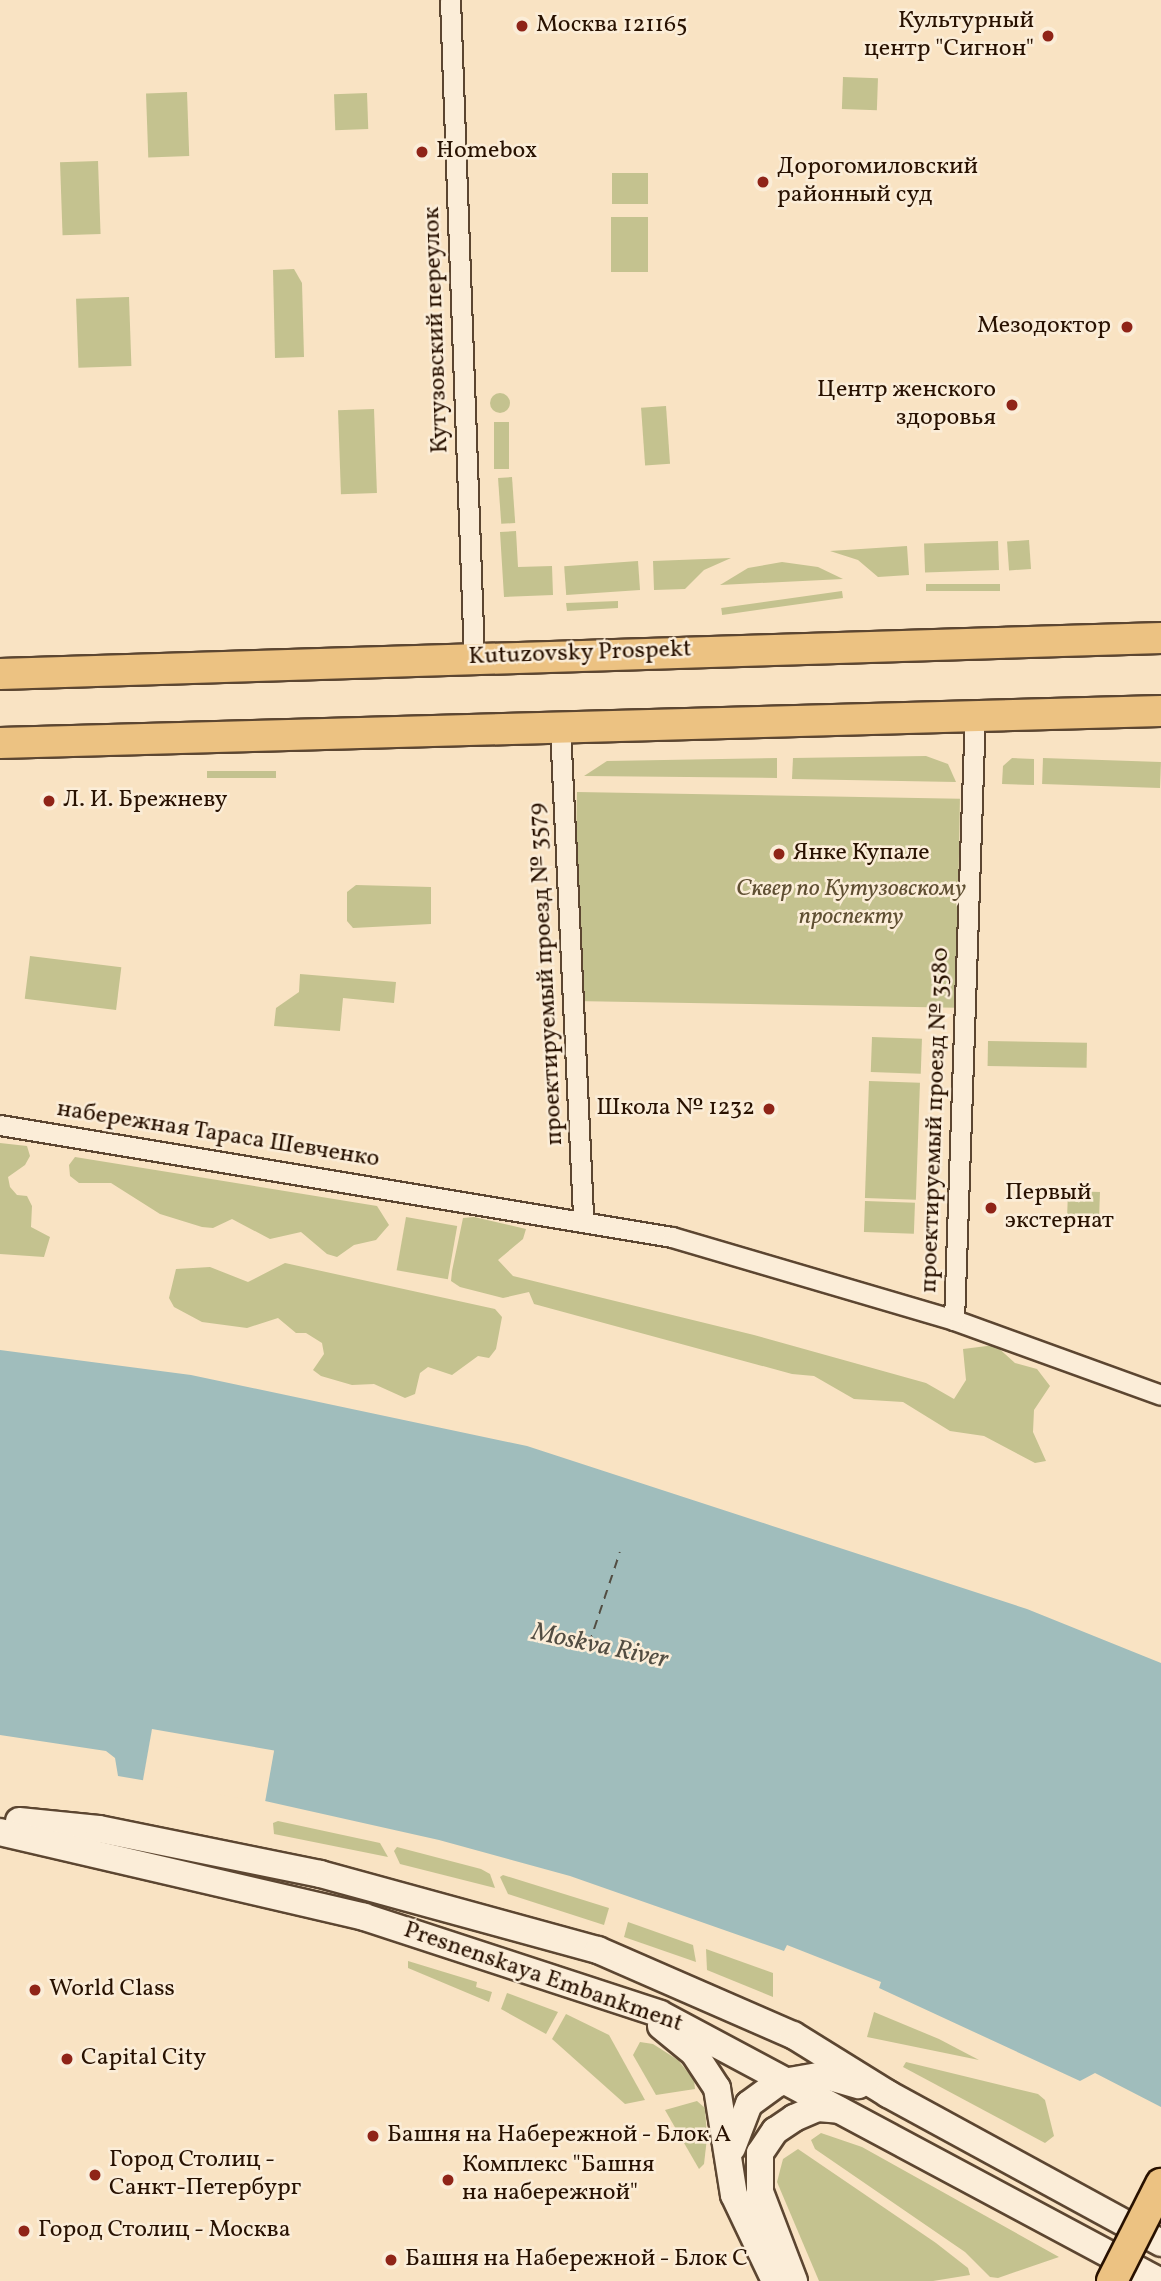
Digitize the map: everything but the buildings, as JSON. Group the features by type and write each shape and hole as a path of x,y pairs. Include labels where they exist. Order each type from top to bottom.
{"main road":[{"name":"Kutuzovsky Prospekt","path":"0,674 1161,638"},
{"path":"0,743 975,713 1161,711"},
{"name":"Presnenskaya Embankment","path":"0,1819 99,1829 320,1874 541,1932 598,1950 748,2012 888,2094 1161,2243"},
{"name":"Presnenskaya Embankment","path":"0,1832 364,1917 660,2014 1159,2281"},
{"path":"610,1997 677,2037 708,2071 723,2108 730,2178 742,2216 775,2281"},
{"path":"730,2178 733,2140 749,2104 786,2080 823,2075 888,2094"},
{"path":"794,2281 761,2192 760,2153 775,2131 805,2112 829,2106 846,2112"},
{"path":"1112,2281 1161,2184"}],"street":[{"name":"Кутузовский переулок","path":"450,0 474,658"},
{"name":"проектируемый проезд № 3580","path":"954,1320 975,713"},
{"name":"проектируемый проезд № 3579","path":"560,727 583,1220"},
{"path":"0,1125 583,1220 672,1237 954,1320 1161,1395"}],"green space":[{"path":"843,77 878,78 877,110 842,109"},
{"path":"187,92 189,156 148,157 146,93"},
{"path":"367,93 368,129 335,130 334,94"},
{"path":"98,161 101,234 63,235 60,162"},
{"path":"612,173 648,173 648,204 612,204"},
{"path":"611,217 648,217 648,272 611,272"},
{"path":"294,269 302,283 304,357 275,358 273,270"},
{"path":"129,297 131,366 78,368 76,299"},
{"path":"496,393 504,393 510,403 504,413 496,413 490,407 490,399"},
{"path":"666,406 670,464 645,466 641,408"},
{"path":"374,409 377,493 341,494 338,410"},
{"path":"494,422 509,422 509,469 494,469"},
{"path":"512,477 515,523 501,524 498,478"},
{"path":"516,531 518,567 552,566 553,595 504,597 500,532"},
{"path":"1029,540 1031,569 1009,570 1007,542"},
{"path":"998,541 999,570 925,573 924,544"},
{"path":"907,546 909,575 878,577 858,560 830,551"},
{"path":"731,558 704,570 685,589 654,590 653,561"},
{"path":"638,561 640,590 566,595 564,566"},
{"path":"782,562 818,567 843,579 720,585 748,568"},
{"path":"926,584 1000,584 1000,591 926,591"},
{"path":"842,591 843,598 722,615 721,608"},
{"path":"618,601 618,608 567,611 566,603"},
{"path":"926,756 948,764 956,782 792,779 793,758"},
{"path":"777,758 777,778 584,776 607,761"},
{"path":"1012,758 1034,759 1034,785 1002,784 1003,766"},
{"path":"1043,758 1161,762 1160,788 1042,784"},
{"path":"207,771 276,771 276,778 207,778"},
{"name":"Сквер по Кутузовскому проспекту","path":"577,792 960,799 956,1008 573,1001"},
{"path":"356,885 431,887 431,924 353,928 347,921 347,892"},
{"path":"30,956 121,967 116,1010 25,999"},
{"path":"300,974 396,982 394,1003 343,998 340,1031 274,1026 276,1008 299,992"},
{"path":"872,1037 922,1039 921,1074 871,1072"},
{"path":"988,1041 1087,1043 1087,1068 988,1066"},
{"path":"869,1081 920,1083 916,1200 865,1198"},
{"path":"0,1143 27,1146 30,1156 25,1165 8,1177 10,1187 17,1195 27,1196 32,1206 31,1227 50,1237 44,1257 0,1254"},
{"path":"75,1157 377,1206 389,1225 376,1240 354,1245 337,1257 327,1254 301,1232 270,1239 232,1219 213,1228 160,1214 111,1183 79,1183 70,1176 69,1165"},
{"path":"1068,1191 1100,1192 1099,1219 1067,1218"},
{"path":"865,1201 915,1203 914,1234 864,1232"},
{"path":"406,1217 457,1226 448,1279 397,1270"},
{"path":"474,1217 526,1229 523,1239 498,1260 513,1276 754,1335 926,1383 954,1399 966,1380 963,1349 995,1345 1015,1363 1037,1369 1050,1386 1034,1410 1033,1432 1046,1461 1035,1463 984,1436 950,1431 903,1402 854,1399 814,1376 792,1374 534,1304 529,1292 503,1298 460,1287 451,1281 452,1271 463,1218"},
{"path":"285,1263 495,1309 502,1317 496,1349 489,1358 478,1356 452,1375 428,1367 420,1373 415,1394 405,1398 374,1384 352,1385 321,1376 313,1370 324,1354 322,1343 306,1333 296,1333 278,1318 247,1328 202,1322 174,1307 169,1298 176,1269 210,1267 248,1282"},
{"path":"278,1821 380,1843 388,1857 274,1834 273,1823"},
{"path":"397,1847 481,1869 490,1874 495,1888 400,1864 394,1851"},
{"path":"503,1875 609,1908 604,1925 508,1894 500,1877"},
{"path":"628,1922 693,1945 696,1962 624,1937"},
{"path":"706,1949 773,1973 773,1997 707,1970"},
{"path":"408,1961 477,1982 476,1987 492,1992 489,2002 408,1968"},
{"path":"507,1993 558,2012 546,2034 501,2009"},
{"path":"874,2012 939,2039 979,2060 867,2037"},
{"path":"566,2014 609,2035 645,2100 625,2104 552,2039"},
{"path":"640,2042 653,2044 678,2060 694,2080 695,2089 656,2095 633,2055"},
{"path":"906,2062 1038,2094 1045,2100 1054,2136 1045,2143 903,2067"},
{"path":"697,2101 705,2108 707,2138 704,2164 699,2169 665,2110"},
{"path":"821,2133 862,2147 1059,2257 998,2278 990,2277 965,2252 815,2149 811,2140"},
{"path":"798,2149 936,2243 968,2268 970,2275 933,2281 819,2281 777,2182 783,2159"}],"water":[{"name":"Moskva River","path":"0,1350 191,1375 527,1446 1027,1609 1161,1663 1161,2107 1095,2073 1080,2081 879,1988 881,1982 787,1945 784,1951 570,1876 439,1840 265,1801 118,1776 115,1758 106,1751 0,1735"}],"pier":[{"path":"152,1729 274,1751 265,1803 143,1781"}],"ferry route":[{"path":"589,1644 620,1552"}],"place":[{"name":"Москва 121165","path":"522,26"},
{"name":"Культурный центр \"Сигнон\"","path":"1048,36"},
{"name":"Homebox","path":"422,152"},
{"name":"Дорогомиловский районный суд","path":"763,182"},
{"name":"Мезодоктор","path":"1127,327"},
{"name":"Центр женского здоровья","path":"1012,405"},
{"name":"Л. И. Брежневу","path":"49,801"},
{"name":"Янке Купале","path":"779,854"},
{"name":"Школа № 1232","path":"769,1109"},
{"name":"Первый экстернат","path":"991,1208"},
{"name":"World Class","path":"35,1990"},
{"name":"Capital City","path":"67,2059"},
{"name":"Башня на Набережной - Блок А","path":"373,2136"},
{"name":"Город Столиц - Санкт-Петербург","path":"95,2175"},
{"name":"Комплекс \"Башня на набережной\"","path":"448,2180"},
{"name":"Город Столиц - Москва","path":"24,2231"},
{"name":"Башня на Набережной - Блок С","path":"391,2260"}]}
